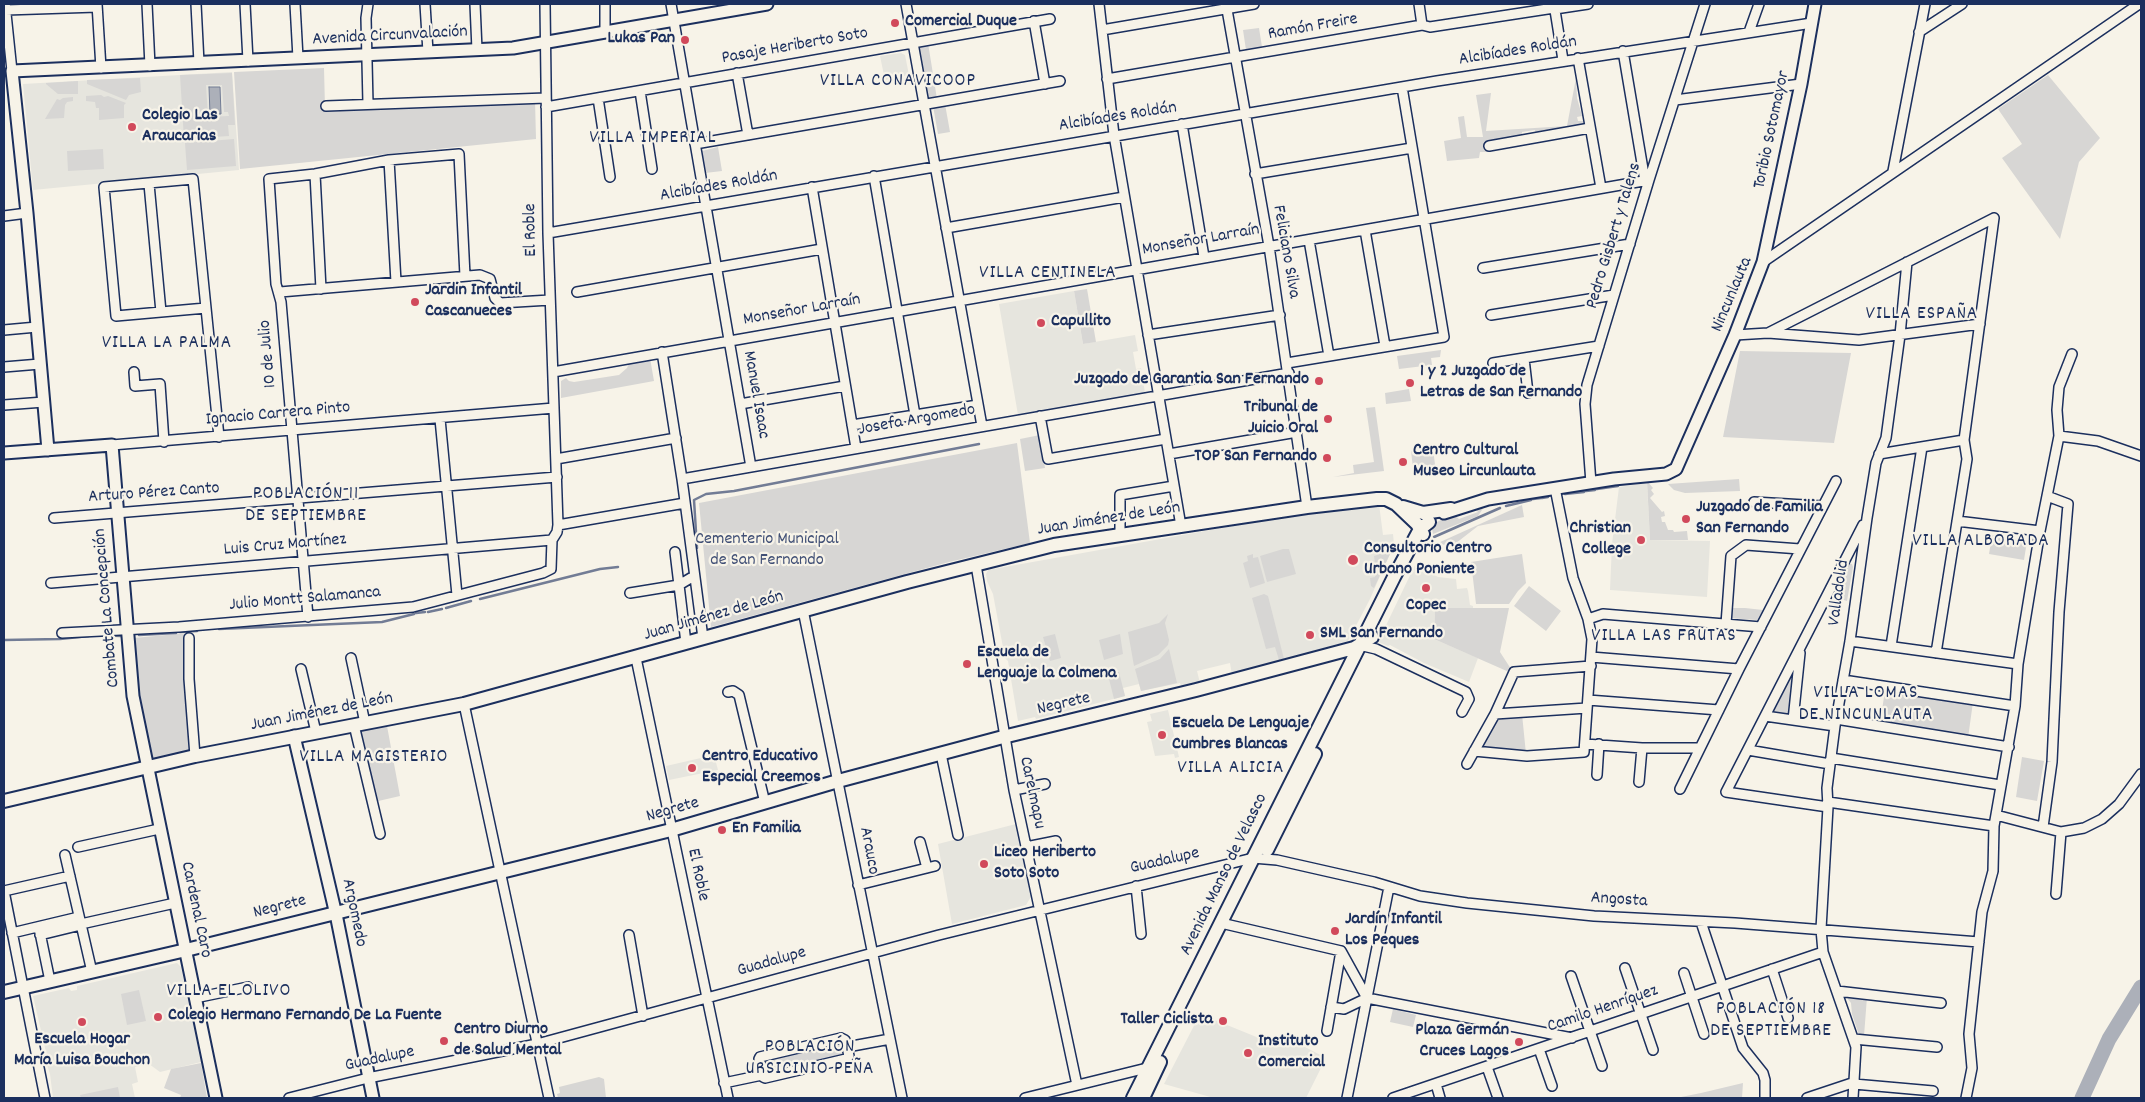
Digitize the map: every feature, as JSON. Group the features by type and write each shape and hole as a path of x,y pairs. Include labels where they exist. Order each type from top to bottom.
{"main road":[{"name":"Juan Jiménez de León","path":"4,801 146,766 464,704 804,610 1047,547 1120,534 1376,499 1386,499 1410,511 1423,513 1452,509"},
{"path":"1396,504 1424,528"},
{"name":"Avenida Manso de Velasco","path":"1133,1098 1154,1066 1258,858 1360,647 1424,528"},
{"name":"Negrete","path":"4,992 186,950 671,830 838,781 1003,737 1154,701 1360,647"},
{"name":"Avenida Manso de Velasco","path":"1143,1098 1154,1066"}],"street":[{"path":"147,4 150,66"},
{"path":"196,4 199,63"},
{"path":"245,4 248,61"},
{"path":"295,4 298,58"},
{"path":"368,4 366,18 368,104"},
{"path":"425,4 428,52"},
{"path":"475,4 477,50"},
{"name":"El Roble","path":"544,4 548,233 558,525 558,532 552,540 552,567 547,572"},
{"path":"604,4 605,31"},
{"name":"Manuel Isaac","path":"671,4 751,466"},
{"name":"Avenida Circunvalación","path":"12,71 513,48 761,4"},
{"path":"906,4 982,426"},
{"path":"1099,4 1114,135 1181,526"},
{"path":"1102,30 1226,6 1254,4"},
{"path":"1419,4 1422,25"},
{"name":"Ramón Freire","path":"1107,79 1422,25 1430,27 1584,4"},
{"name":"Pedro Gisbert y Talens","path":"1591,483 1585,395 1647,180 1706,4"},
{"path":"1749,32 1759,4"},
{"name":"Toribio Sotomayor","path":"1763,262 1801,84 1815,4"},
{"path":"1893,171 1925,4"},
{"path":"1919,32 1962,4"},
{"name":"Nincunlauta","path":"1424,528 1438,516 1452,509 1488,498 1666,474 1676,468 1735,335 1763,262 2139,4"},
{"path":"48,450 27,213 5,7 97,5 101,68"},
{"name":"Feliciano Silva","path":"1226,6 1269,246 1307,507"},
{"path":"1554,7 1563,60"},
{"name":"Pasaje Heriberto Soto","path":"326,106 546,102 598,98 1050,19"},
{"path":"1034,22 1045,84"},
{"name":"Alcibíades Roldán","path":"548,233 1114,135 1563,60 1812,22"},
{"path":"1623,51 1647,180"},
{"path":"1578,58 1601,188"},
{"path":"737,74 748,135"},
{"path":"695,144 1060,81"},
{"path":"1675,100 1801,84"},
{"path":"1402,87 1424,220"},
{"path":"640,91 652,169"},
{"path":"598,98 610,177"},
{"path":"1182,124 1204,257"},
{"path":"1488,146 1590,128"},
{"path":"1255,174 1412,148"},
{"path":"322,289 314,174 389,160 459,154 465,276"},
{"path":"389,160 396,282"},
{"name":"10 de Julio","path":"308,617 280,292 276,284 268,179 314,174"},
{"path":"874,176 915,415"},
{"path":"206,308 116,316 104,188 193,180 206,308 219,437"},
{"name":"Monseñor Larraín","path":"553,372 1647,180"},
{"path":"149,184 162,312"},
{"path":"812,187 856,448"},
{"path":"946,228 1124,197"},
{"path":"4,216 27,213"},
{"path":"1768,333 1994,218 1964,440 1967,459 1936,653"},
{"name":"Josefa Argomedo","path":"682,479 1159,395 1288,368 1329,356 1444,336 1424,220"},
{"path":"1365,230 1385,346"},
{"path":"1309,240 1329,356"},
{"path":"1483,268 1630,244"},
{"path":"577,292 822,249"},
{"name":"Valladolid","path":"1853,1098 1857,1052 1823,952 1821,929 1828,804 1827,788 1850,641 1866,518 1879,454 1886,438 1900,335 1907,262"},
{"path":"280,292 484,276 490,279 495,298 500,303 550,300"},
{"path":"1491,315 1614,295"},
{"path":"1148,335 1280,315"},
{"path":"1735,335 1768,333 1859,340 1980,324"},
{"path":"4,330 37,328"},
{"path":"1493,364 1599,346"},
{"path":"662,352 682,479 702,638"},
{"path":"1966,1098 1972,1068 1968,1034 1982,912 1993,871 1994,826 2015,706 2018,664 2040,532 2059,436 2057,410 2059,387 2072,354"},
{"path":"1524,358 1528,393"},
{"path":"4,367 40,364"},
{"path":"134,372 135,386 160,384 164,442"},
{"path":"740,404 845,386"},
{"path":"4,405 44,402"},
{"path":"852,425 978,405"},
{"name":"Ignacio Carrera Pinto","path":"4,453 164,442 554,408"},
{"path":"1040,416 1048,459 1166,440"},
{"path":"440,418 457,595"},
{"path":"1169,454 1297,432"},
{"path":"2059,436 2098,441 2141,456"},
{"path":"556,459 676,438"},
{"path":"1879,454 1964,440"},
{"name":"Combate La Concepción","path":"112,445 133,696 146,766"},
{"path":"1891,646 1922,448"},
{"name":"Arturo Pérez Canto","path":"54,518 557,477"},
{"path":"1680,790 1738,669 1836,481"},
{"path":"1120,534 1120,495 1174,486"},
{"path":"1555,488 1573,578 1588,619 1592,639 1585,748"},
{"path":"2043,827 2052,762 2059,612 2068,504 2047,496"},
{"path":"1754,502 1822,506"},
{"path":"558,525 685,503"},
{"path":"1866,518 1726,792 1994,826"},
{"path":"1957,520 2040,532"},
{"name":"Luis Cruz Martínez","path":"51,583 552,540"},
{"path":"1726,624 1731,556 1746,545 1800,549"},
{"path":"675,552 686,643"},
{"name":"Carelmapu","path":"976,565 1003,737 1077,1085"},
{"name":"Julio Montt Salamanca","path":"62,633 308,617 413,607 547,572"},
{"path":"630,593 679,585 694,576"},
{"name":"Arauco","path":"804,610 902,1098"},
{"path":"1588,619 1603,614 1761,627"},
{"path":"189,638 195,756"},
{"path":"1850,641 2018,664"},
{"path":"1360,647 1388,654 1466,692 1469,699 1462,712"},
{"path":"1793,720 1800,649"},
{"path":"351,658 360,724 380,834"},
{"name":"El Roble","path":"636,658 728,1098"},
{"path":"1468,764 1495,714 1514,672 1591,661 1738,669"},
{"path":"301,669 316,732"},
{"path":"1843,680 2015,706"},
{"path":"728,692 733,691 739,695 765,803"},
{"path":"464,704 549,1098"},
{"path":"1495,714 1588,704 1718,710"},
{"path":"1765,716 1793,720 1836,722 2008,747"},
{"name":"Argomedo","path":"294,736 336,912 373,1098"},
{"path":"1474,751 1526,756 1585,748 1599,744 1642,748 1700,748"},
{"path":"1597,775 1599,744"},
{"path":"1639,782 1642,748"},
{"path":"1748,750 2000,785"},
{"path":"941,754 958,835"},
{"name":"Cardenal Caro","path":"146,766 216,1098"},
{"path":"1996,814 2061,832 2084,828 2102,819 2119,804 2141,774"},
{"path":"1014,790 1045,784"},
{"path":"78,847 159,829"},
{"path":"2056,894 2061,832"},
{"path":"1026,847 1056,841"},
{"path":"858,885 931,867 920,842"},
{"path":"65,855 92,972"},
{"name":"Guadalupe","path":"289,1098 368,1078 537,1044 873,952 1039,909 1258,858"},
{"name":"Angosta","path":"1258,858 1339,874 1420,896 1502,907 1594,916 1821,929 1979,942"},
{"path":"45,1098 4,891 70,876"},
{"path":"1136,886 1141,934"},
{"path":"1347,1098 1389,887"},
{"path":"12,933 39,932 175,903"},
{"path":"1701,922 1744,1052 1755,1061 1763,1073 1765,1098"},
{"path":"1225,924 1342,951 1367,998"},
{"path":"39,932 50,981"},
{"path":"629,935 644,1016"},
{"path":"1327,1031 1342,951"},
{"name":"Camilo Henríquez","path":"1393,1098 1823,952"},
{"path":"1625,968 1653,1050"},
{"path":"1772,970 1788,1018"},
{"path":"1684,973 1704,1034"},
{"path":"1571,976 1602,1066"},
{"path":"195,998 248,987"},
{"path":"1837,991 1941,1003"},
{"path":"1331,1007 1344,1009 1367,998 1572,1038"},
{"path":"724,1083 762,1075 765,1078 846,1059 849,1056 845,1040 841,1038 760,1057 762,1075"},
{"path":"847,1048 890,1039"},
{"path":"1854,1039 1937,1047"},
{"path":"1539,1049 1552,1086"},
{"path":"1025,1098 1154,1066"},
{"path":"1487,1067 1498,1098"},
{"path":"1807,1098 1854,1083 1933,1091"},
{"path":"1436,1084 1440,1098"}],"shaded area":[{"path":"901,53 905,55 909,75 885,80 880,56"},
{"name":"Colegio Las Araucarias","path":"232,72 239,170 33,190 23,84"},
{"path":"209,87 220,87 221,114 210,114"},
{"path":"1074,291 1083,344 1135,335 1138,351 1133,352 1136,369 1141,368 1145,393 1018,415 999,304"},
{"name":"Christian College","path":"1647,483 1650,540 1710,541 1707,597 1610,590 1612,544 1619,487"},
{"path":"1379,504 1383,535 1393,534 1394,544 1370,599 1348,641 1232,675 1230,663 1197,671 1200,683 1182,688 1180,683 1141,691 1139,684 1123,688 1125,696 1036,719 1035,717 1018,721 1008,661 1005,658 993,594 987,581 986,574 988,570 1294,515"},
{"path":"1415,565 1419,569 1422,568 1438,577 1456,579 1457,589 1467,588 1470,605 1473,608 1435,608 1434,639 1478,658 1469,682 1424,663 1390,645 1378,642"},
{"name":"Escuela De Lenguaje Cumbres Blancas","path":"1168,710 1179,757 1175,758 1174,754 1155,756 1147,722 1152,721 1150,714"},
{"name":"Centro Educativo Especial Creemos","path":"714,755 718,770 669,780 666,766"},
{"name":"Liceo Heriberto Soto Soto","path":"1016,824 1032,895 1026,905 952,924 938,844"},
{"path":"177,963 181,967 201,1062 160,1072 149,1064 135,1067 138,1082 132,1084 135,1098 53,1098 50,1074 46,1062 48,1061 33,996 69,988 71,991 77,990 77,986"},
{"name":"Instituto Comercial","path":"1200,1014 1281,1047 1286,1037 1326,1058 1306,1098 1214,1098 1164,1084"}],"green space":[{"path":"1259,28 1262,47 1246,50 1243,30"},
{"path":"928,43 937,99 931,100 926,98 917,49 921,45"},
{"path":"324,68 325,108 535,100 536,139 240,169 234,72"},
{"path":"232,73 235,125 228,125 229,136 184,139 180,75","holes":["206,85 222,85 224,112 228,112 229,116 208,117"]},
{"path":"2048,75 2100,138 2079,162 2060,239 2002,158 2022,144 1998,109"},
{"path":"140,78 141,92 129,95 126,100 87,84 87,80"},
{"path":"1576,78 1577,98 1582,116 1577,117 1578,121 1583,121 1584,126 1536,136 1535,130 1522,132 1522,138 1487,145 1488,152 1480,152 1479,158 1447,161 1444,141 1461,138 1458,117 1464,116 1467,137 1483,137 1476,95 1491,93 1486,131 1567,126"},
{"path":"78,81 78,94 58,94 46,84 46,83"},
{"path":"101,95 126,103 124,105 124,118 99,120 99,108 96,108 95,102 86,101 86,96"},
{"path":"73,97 73,101 67,102 65,105 64,118 45,119 57,99"},
{"path":"945,104 950,132 938,134 933,106"},
{"path":"234,139 236,166 187,170 185,143"},
{"path":"718,147 722,171 705,173 702,151"},
{"path":"103,149 104,169 68,171 67,151"},
{"path":"1087,289 1096,342 1083,344 1074,291"},
{"path":"1441,350 1440,357 1431,358 1432,365 1399,369 1397,356"},
{"path":"1740,351 1851,353 1834,443 1723,437"},
{"path":"650,358 654,381 561,398 561,381 566,378 574,382 619,375 627,368 630,361"},
{"path":"1409,389 1411,401 1386,404 1385,393"},
{"path":"1375,407 1384,471 1333,477 1354,473 1353,465 1374,462 1366,408"},
{"path":"1040,435 1045,468 1025,471 1020,439"},
{"name":"Cementerio Municipal de San Fernando","path":"1017,443 1030,543 949,562 711,627 699,503"},
{"path":"1433,448 1436,473 1414,476 1411,451"},
{"path":"1739,479 1740,491 1685,493 1674,490 1668,484"},
{"path":"1647,481 1653,488 1651,490 1654,494 1650,498 1662,512 1664,511 1665,516 1661,517 1662,522 1665,522 1668,530 1673,530 1674,532 1687,531 1688,540 1650,540"},
{"path":"1486,504 1478,516 1433,534 1432,529 1437,522 1453,514 1459,519 1478,512 1474,507"},
{"path":"1522,505 1524,517 1478,526 1451,547 1438,543"},
{"path":"1992,535 2027,541 2024,560 1989,554"},
{"path":"1289,549 1296,574 1267,582 1260,556"},
{"path":"1392,550 1374,588 1371,586 1370,578 1375,577 1374,556 1377,555 1376,552"},
{"path":"1253,554 1253,558 1258,557 1265,583 1250,588 1243,563 1248,561 1247,556"},
{"path":"1522,554 1526,583 1509,604 1476,604 1471,562"},
{"path":"1848,563 1852,564 1853,567 1847,601 1831,596"},
{"path":"1529,586 1561,611 1546,631 1514,606"},
{"path":"1264,594 1268,596 1284,659 1279,660 1275,647 1266,649 1252,598"},
{"path":"1435,608 1509,608 1500,652 1511,669 1509,672 1434,639"},
{"path":"1730,608 1763,610 1757,620 1729,618"},
{"path":"1168,614 1165,623 1169,640 1168,645 1158,655 1134,666 1128,632 1159,623"},
{"path":"188,633 186,642 191,751 153,760 149,757 138,687 134,638"},
{"path":"1055,634 1061,658 1050,661 1043,637"},
{"path":"1120,634 1123,654 1104,660 1099,640"},
{"path":"1169,649 1177,683 1141,691 1135,669 1160,659"},
{"path":"1119,672 1125,696 1114,699 1108,675"},
{"path":"1791,677 1794,678 1790,713 1787,715 1774,713 1772,711"},
{"path":"1885,690 1973,702 1968,738 1880,724"},
{"path":"1522,714 1526,754 1483,751 1479,744 1495,718"},
{"path":"387,726 400,796 374,802 358,732"},
{"path":"2022,757 2044,761 2037,801 2016,797"},
{"path":"139,990 146,1021 127,1025 121,994"},
{"path":"1867,997 1864,1036 1859,1035 1852,1014 1851,1003 1847,998"},
{"path":"1393,1009 1416,1015 1413,1027 1390,1022"},
{"path":"842,1041 846,1055 766,1074 764,1060"},
{"path":"201,1063 207,1098 180,1098 181,1095 164,1088 171,1069"},
{"path":"599,1077 604,1079 606,1098 558,1098 557,1094 560,1093 559,1087"},
{"path":"1743,1083 1742,1098 1676,1098 1701,1093"},
{"path":"118,1087 120,1098 81,1098 80,1095"}],"waterway":[{"path":"697,548 694,500 706,494 734,491 979,444"},
{"path":"1597,489 1618,486"},
{"path":"1586,491 1595,490"},
{"path":"1565,494 1584,492"},
{"path":"1542,498 1548,497"},
{"path":"1533,499 1541,498"},
{"path":"1506,506 1531,500"},
{"path":"1434,537 1500,508"},
{"path":"480,599 600,569 618,567"},
{"path":"446,608 471,601"},
{"path":"428,612 442,609"},
{"path":"416,613 425,612"},
{"path":"219,629 382,622 414,614"},
{"path":"180,632 197,631"},
{"path":"139,635 176,633"},
{"path":"95,635 121,636"},
{"path":"4,640 60,639 89,636"},
{"path":"2082,1098 2109,1039 2141,987"}],"place":[{"name":"Comercial Duque","path":"895,23"},
{"name":"Lukas Pan","path":"685,40"},
{"name":"Colegio Las Araucarias","path":"132,127"},
{"name":"Jardin Infantil Cascanueces","path":"415,302"},
{"name":"Capullito","path":"1041,323"},
{"name":"Juzgado de Garantia San Fernando","path":"1319,381"},
{"name":"1 y 2 Juzgado de Letras de San Fernando","path":"1410,383"},
{"name":"Tribunal de Juicio Oral","path":"1328,419"},
{"name":"TOP San Fernando","path":"1327,458"},
{"name":"Centro Cultural Museo Lircunlauta","path":"1403,462"},
{"name":"Juzgado de Familia San Fernando","path":"1686,519"},
{"name":"Christian College","path":"1641,540"},
{"name":"Consultorio Centro Urbano Poniente","path":"1353,560"},
{"name":"Copec","path":"1426,588"},
{"name":"SML San Fernando","path":"1310,635"},
{"name":"Escuela de Lenguaje la Colmena","path":"967,664"},
{"name":"Escuela De Lenguaje Cumbres Blancas","path":"1162,735"},
{"name":"Centro Educativo Especial Creemos","path":"692,768"},
{"name":"En Familia","path":"722,830"},
{"name":"Liceo Heriberto Soto Soto","path":"984,864"},
{"name":"Jardín Infantil Los Peques","path":"1335,931"},
{"name":"Colegio Hermano Fernando De La Fuente","path":"158,1017"},
{"name":"Taller Ciclista","path":"1223,1021"},
{"name":"Escuela Hogar María Luisa Bouchon","path":"82,1022"},
{"name":"Centro Diurno de Salud Mental","path":"444,1041"},
{"name":"Plaza Germán Cruces Lagos","path":"1519,1042"},
{"name":"Instituto Comercial","path":"1248,1053"}],"district":[{"name":"VILLA CONAVICOOP","path":"898,82"},
{"name":"VILLA IMPERIAL","path":"653,139"},
{"name":"VILLA CENTINELA","path":"1048,274"},
{"name":"VILLA ESPAÑA","path":"1922,315"},
{"name":"VILLA LA PALMA","path":"167,344"},
{"name":"POBLACIÓN 11 DE SEPTIEMBRE","path":"306,506"},
{"name":"VILLA ALBORADA","path":"1981,542"},
{"name":"VILLA LAS FRUTAS","path":"1664,637"},
{"name":"VILLA LOMAS DE NINCUNLAUTA","path":"1866,705"},
{"name":"VILLA MAGISTERIO","path":"374,758"},
{"name":"VILLA ALICIA","path":"1231,769"},
{"name":"VILLA EL OLIVO","path":"229,992"},
{"name":"POBLACIÓN 18 DE SEPTIEMBRE","path":"1771,1021"},
{"name":"POBLACIÓN URSICINIO PEÑA","path":"810,1059"}]}
